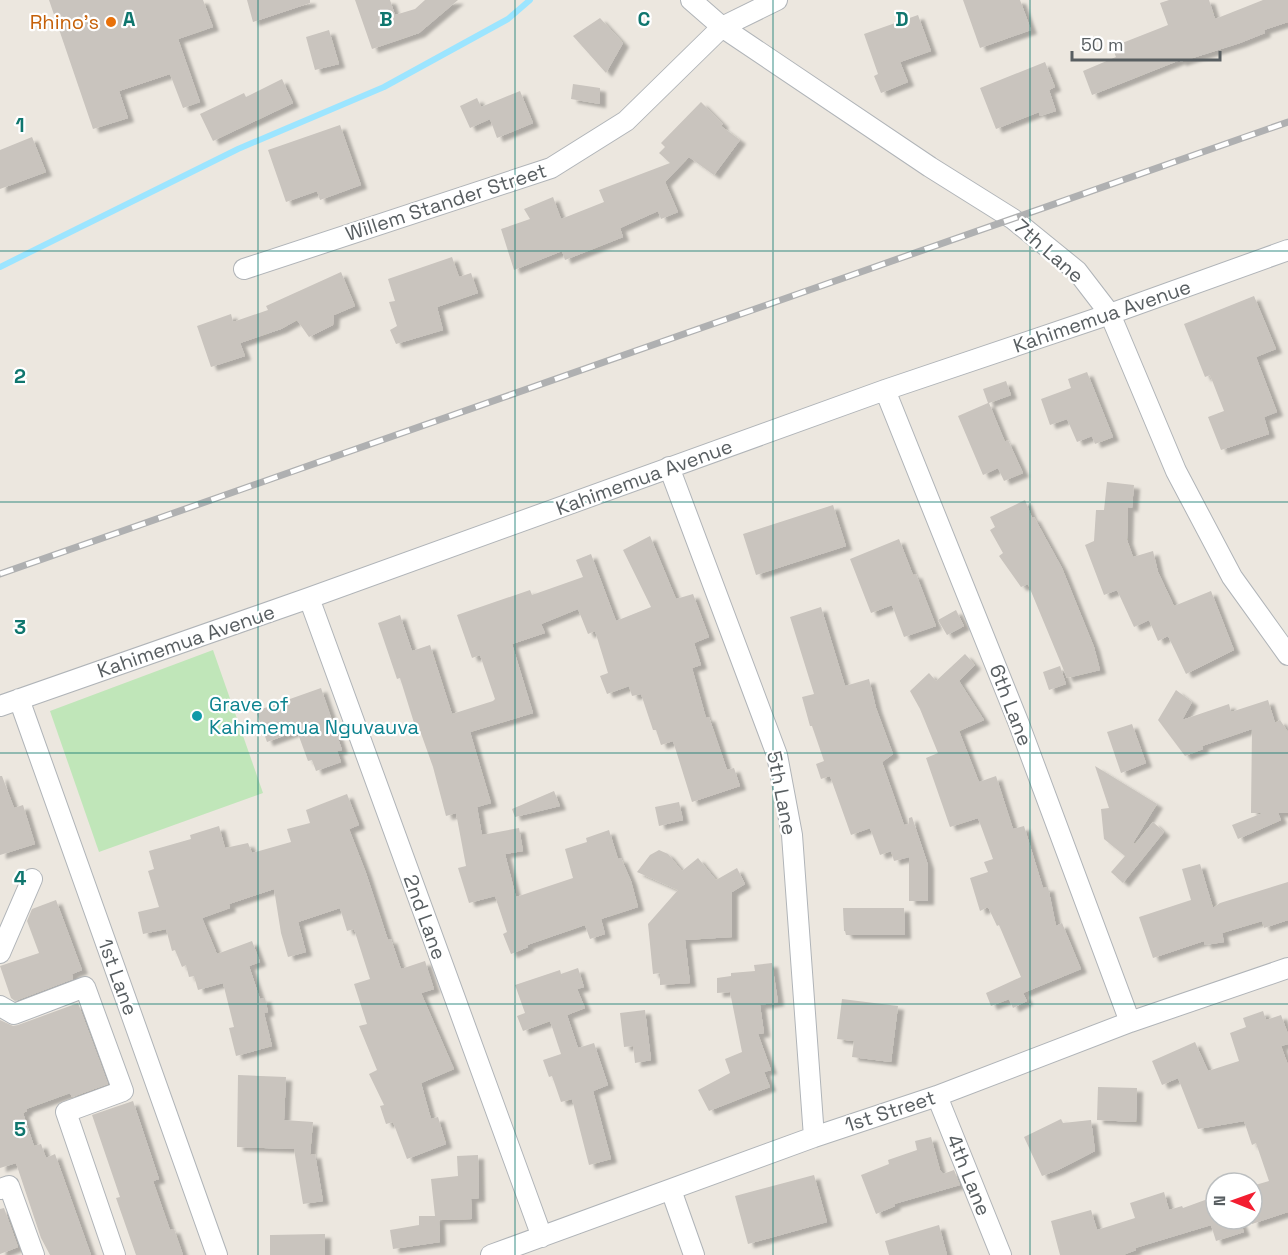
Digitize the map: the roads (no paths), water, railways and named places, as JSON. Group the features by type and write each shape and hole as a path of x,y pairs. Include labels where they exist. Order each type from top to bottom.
{"street":[{"name":"7th Lane","path":"691,0 722,27 930,167 1013,219 1077,271 1110,314 1176,471 1232,577 1288,655"},
{"name":"Willem Stander Street","path":"244,269 551,168 626,121 722,27 777,0"},
{"name":"Kahimemua Avenue","path":"0,706 309,598 885,390 1110,314 1288,250"},
{"name":"6th Lane","path":"885,390 1019,724 1130,1022"},
{"name":"5th Lane","path":"669,467 777,755 792,835 814,1137"},
{"name":"2nd Lane","path":"309,598 542,1237"},
{"name":"1st Lane","path":"19,699 217,1255"},
{"path":"0,953 32,879"},
{"name":"1st Street","path":"491,1255 814,1137 937,1096 1130,1022 1288,968"},
{"path":"0,1006 14,1014 85,987 123,1091 66,1112 115,1255"},
{"name":"4th Lane","path":"937,1096 1001,1255"},
{"path":"0,1189 9,1185 34,1255"},
{"path":"671,1190 694,1255"}],"waterway":[{"path":"0,267 238,149 384,87 508,19 530,0"}],"railway":[{"path":"0,574 1288,122"}],"place":[{"name":"Rhino's","path":"111,22"},
{"name":"Grave of Kahimemua Nguvauva","path":"197,716"}]}
